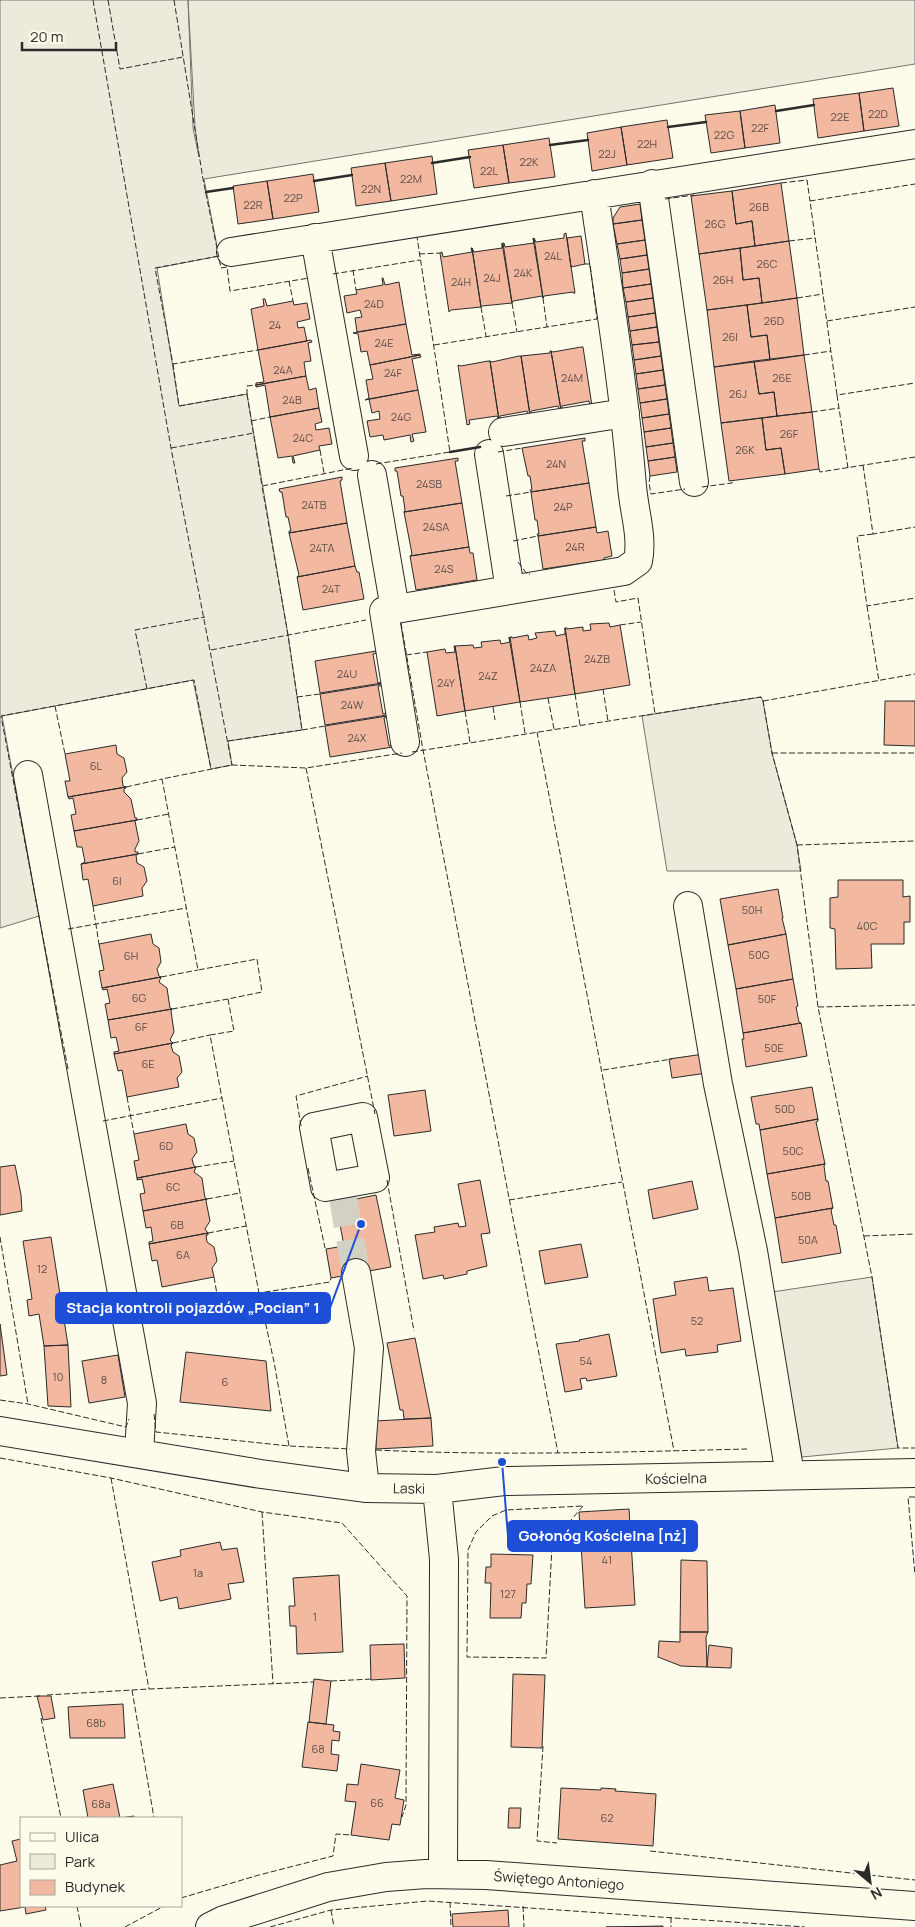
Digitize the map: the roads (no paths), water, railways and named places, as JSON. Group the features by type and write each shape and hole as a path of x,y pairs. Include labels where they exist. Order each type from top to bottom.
{"street":[{"path":"230,252 915,144"},
{"path":"652,184 694,482"},
{"path":"406,742 384,612 624,570 638,561 640,546 625,413 594,194"},
{"path":"315,238 354,456"},
{"path":"510,590 496,443 625,413"},
{"path":"372,476 395,610"},
{"path":"28,775 142,1403 139,1454"},
{"path":"688,906 718,1084 753,1251 790,1475"},
{"path":"356,1273 368,1348 361,1452 365,1488"},
{"name":"Laski","path":"0,1430 261,1474 365,1488 437,1489 444,1559 443,1874"},
{"name":"Kościelna","path":"437,1489 504,1481 915,1473"},
{"name":"Świętego Antoniego","path":"210,1927 224,1920 328,1887 386,1877 443,1874 486,1874 915,1906"}],"tunnel":[{"path":"343,1198 356,1273"}],"place":[{"name":"Stacja kontroli pojazdów „Pocian” 1","path":"361,1224"},
{"name":"Gołonóg Kościelna [nż]","path":"502,1462"}]}
